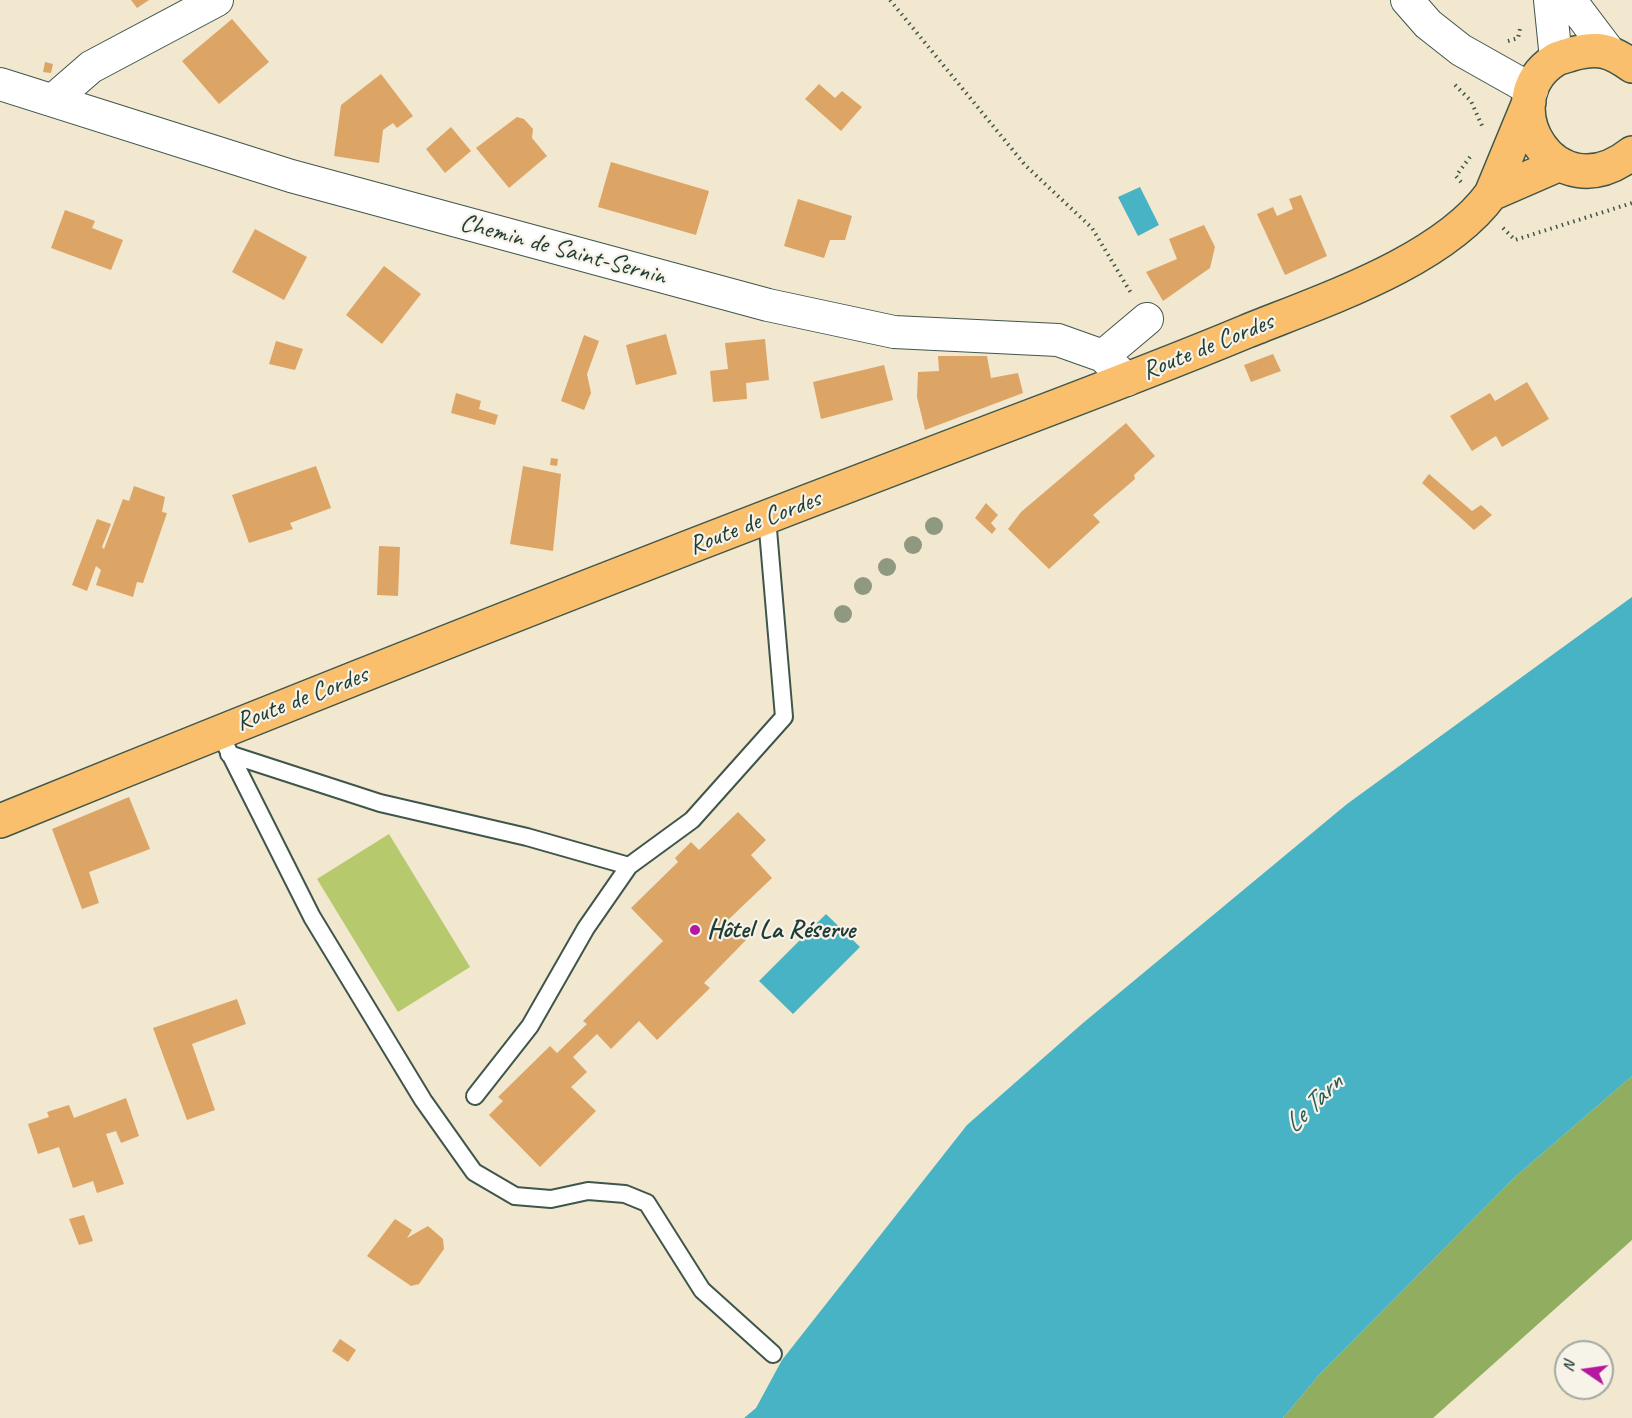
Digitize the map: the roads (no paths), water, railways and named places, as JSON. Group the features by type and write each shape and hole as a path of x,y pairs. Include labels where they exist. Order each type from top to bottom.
{"main road":[{"path":"1556,59 1590,49 1621,59"},
{"name":"Route de Cordes","path":"0,820 224,743 767,518 1127,380 1374,280 1445,238 1482,206 1491,194 1531,96 1534,83 1556,59"},
{"path":"1531,96 1528,117 1533,135 1544,152 1560,164 1579,171 1599,171 1618,164 1632,153"},
{"name":"Route de Cordes","path":"1491,194 1560,164"}],"street":[{"path":"53,100 91,67 217,0"},
{"path":"1407,0 1428,24 1461,50 1531,96"},
{"path":"1550,0 1556,59"},
{"path":"1570,0 1621,59"},
{"name":"Chemin de Saint-Sernin","path":"0,84 291,176 768,305 894,332 1058,340 1103,356 1127,380"},
{"path":"1103,356 1147,319"}],"lane":[{"path":"475,1096 530,1026 586,928 629,866 692,820 784,717 767,518"},
{"path":"224,743 380,804 527,837 629,866"},
{"path":"224,743 312,917 423,1100 474,1172 515,1196 551,1199 588,1191 626,1194 647,1203 702,1290 773,1354"}],"water":[{"path":"1140,187 1159,225 1138,236 1118,197"},
{"name":"Le Tarn","path":"1632,597 1632,1076 1515,1177 1319,1375 1283,1418 744,1418 756,1408 782,1360 967,1125 1083,1023 1347,804"},
{"path":"826,914 860,947 793,1014 759,981"}],"place":[{"name":"Hôtel La Réserve","path":"695,930"}]}
